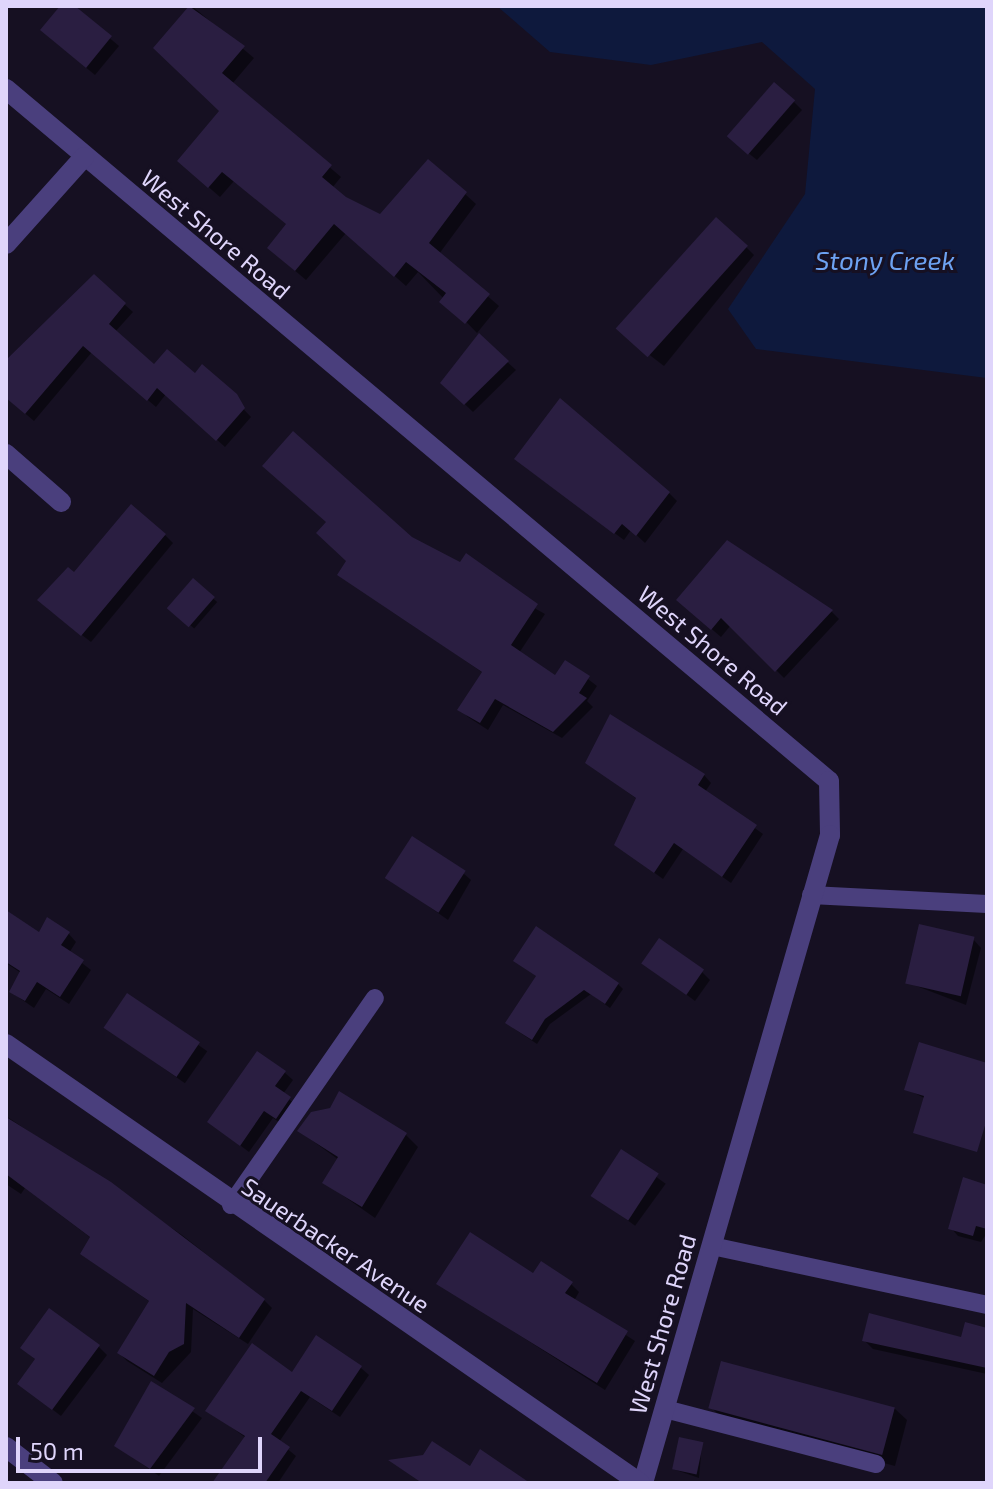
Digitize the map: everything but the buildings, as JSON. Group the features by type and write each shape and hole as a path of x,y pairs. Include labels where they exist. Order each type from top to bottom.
{"street":[{"name":"West Shore Road","path":"6,89 829,781 830,835 642,1483"},
{"path":"6,244 84,157"},
{"path":"6,454 61,502"},
{"name":"Sauerbacker Avenue","path":"6,1044 231,1205 642,1483"},
{"path":"6,1447 53,1483"}],"lane":[{"path":"811,895 987,904"},
{"path":"231,1205 375,998"},
{"path":"712,1246 987,1305"},
{"path":"665,1409 876,1464"}],"water":[{"name":"Stony Creek","path":"497,6 987,6 987,378 756,349 728,309 805,194 815,89 762,42 651,65 550,52"}]}
